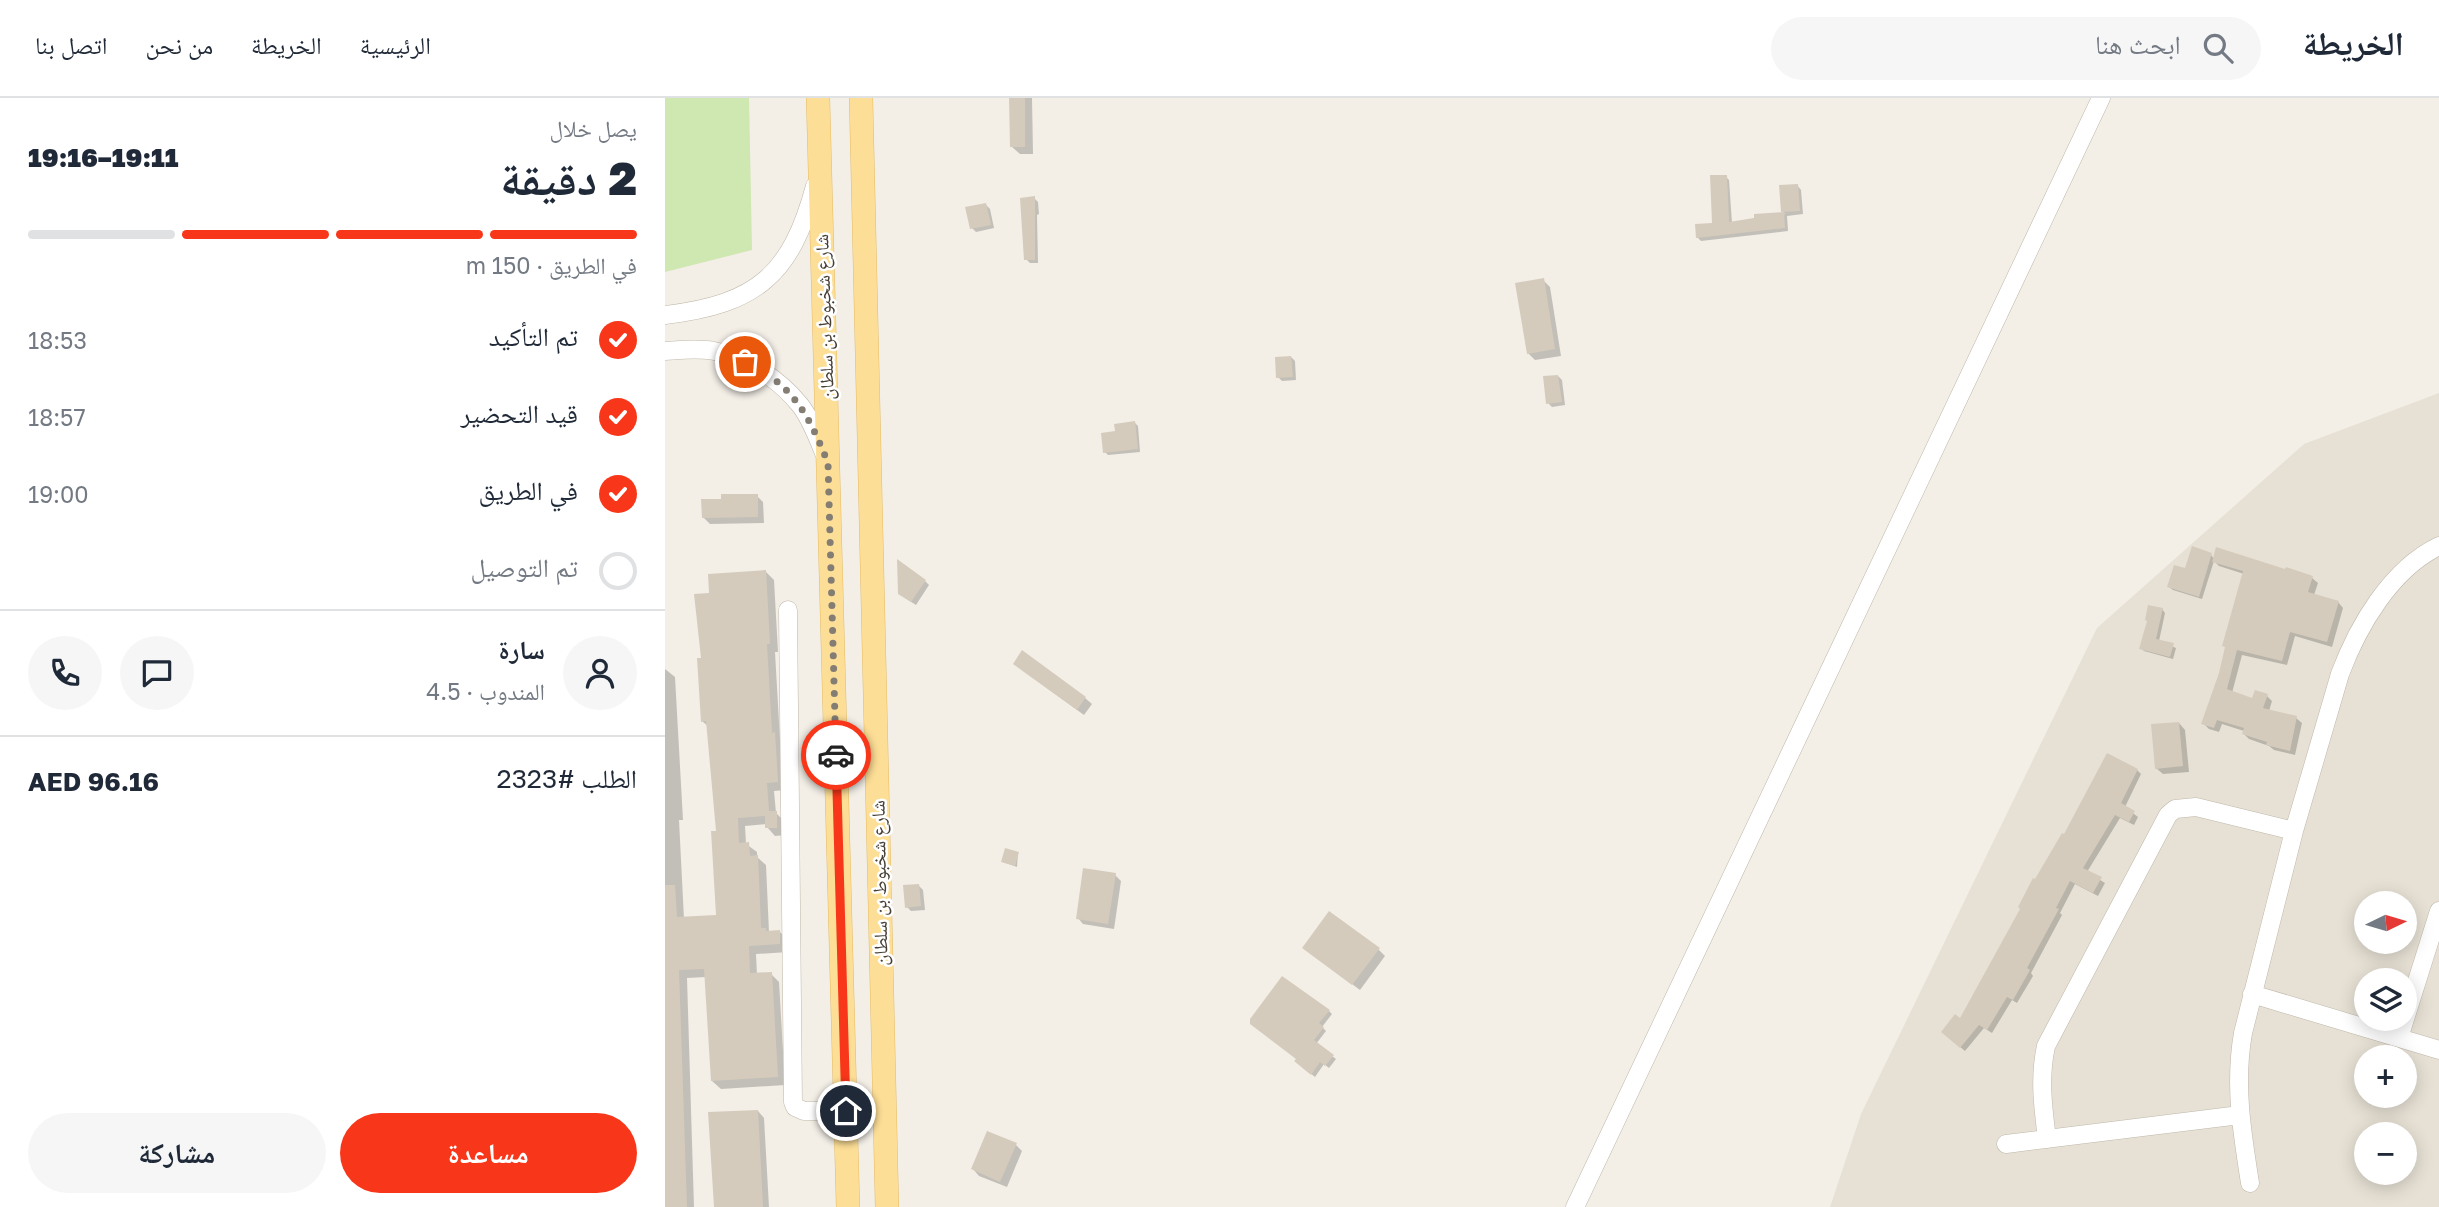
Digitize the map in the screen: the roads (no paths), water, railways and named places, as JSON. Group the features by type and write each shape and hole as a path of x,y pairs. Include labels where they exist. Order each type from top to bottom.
{"main road":[{"name":"شارع شخبوط بن سلطان","path":"818,98 848,1207"},
{"name":"شارع شخبوط بن سلطان","path":"861,98 887,1207"}],"street":[{"path":"1575,1207 2101,98"},
{"path":"665,315 724,304 748,292 774,272 792,250 807,217 820,169"},
{"path":"665,351 716,351 758,368 799,404 811,422 828,463"},
{"path":"2250,1184 2239,1115 2238,1060 2294,831 2340,674 2368,613 2397,579 2430,550 2439,546"},
{"path":"788,610 793,1102 795,1107 804,1111 846,1111"},
{"path":"2047,1139 2041,1091 2041,1068 2046,1046 2168,815 2175,809 2196,807 2294,831"},
{"path":"2399,1038 2439,911"},
{"path":"2252,994 2439,1049"},
{"path":"2006,1144 2239,1115"}]}
